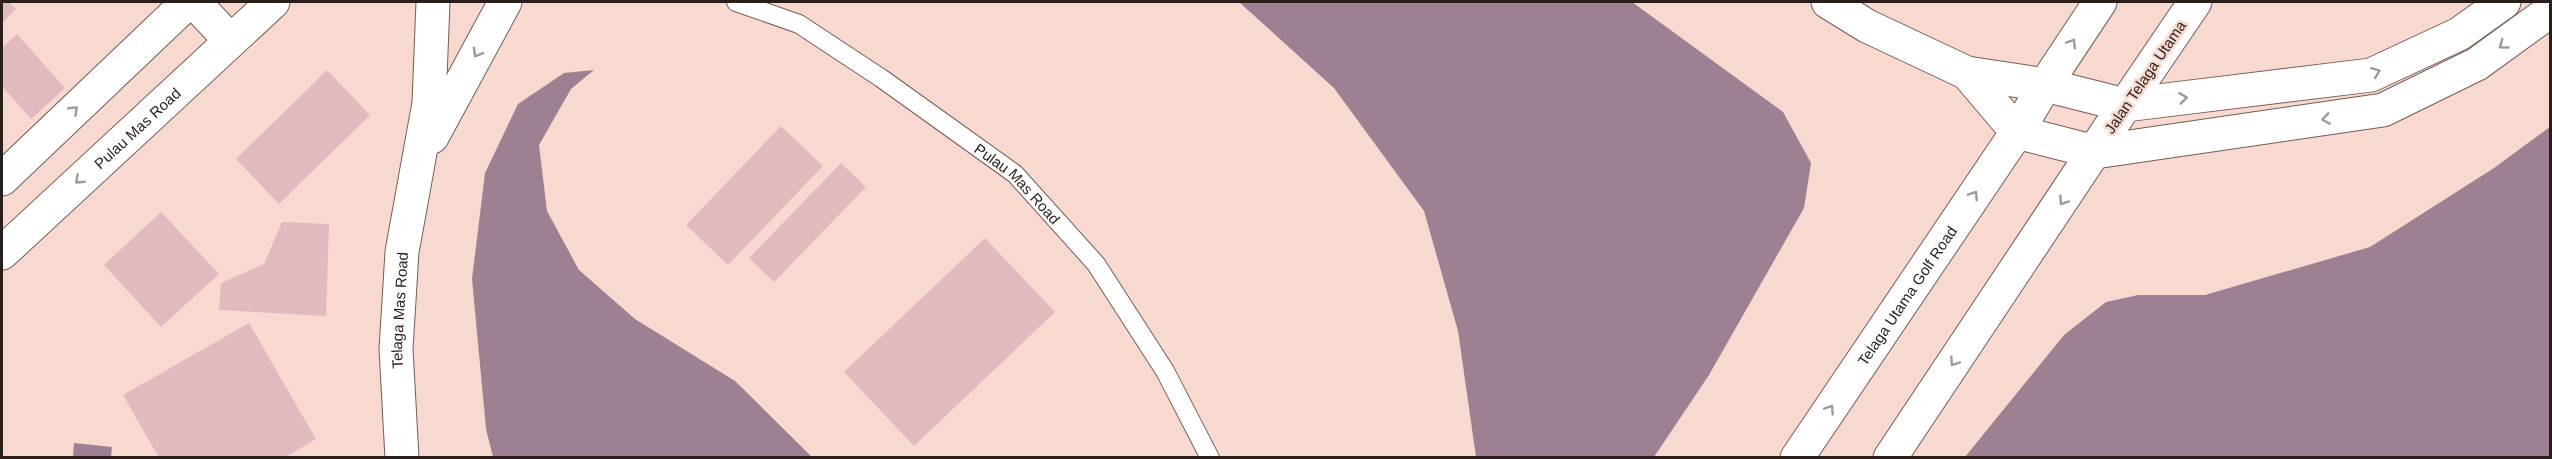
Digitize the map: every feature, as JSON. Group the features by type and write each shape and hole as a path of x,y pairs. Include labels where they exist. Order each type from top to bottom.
{"main road":[{"path":"2,179 188,2"},
{"path":"194,2 230,40"},
{"name":"Pulau Mas Road","path":"2,253 273,2"},
{"name":"Telaga Mas Road","path":"402,458 396,349 402,252 429,103 433,2"},
{"name":"Telaga Mas Road","path":"418,164 505,2"},
{"path":"1828,2 1867,26 1967,73 2045,85 2125,105 2372,75 2459,34 2504,2"},
{"path":"2017,132 2100,2"},
{"name":"Jalan Telaga Utama","path":"2095,152 2195,2"},
{"path":"1967,73 2017,132 2095,152 2383,110 2477,64 2550,11"},
{"name":"Telaga Utama Golf Road","path":"1797,458 2017,132"},
{"path":"1890,458 2095,152"}],"lane":[{"name":"Pulau Mas Road","path":"736,2 798,24 881,78 1015,174 1096,264 1166,371 1210,458"}],"shaded area":[{"path":"1239,2 1632,2 1783,112 1811,163 1804,208 1709,375 1654,457 1476,457 1458,331 1424,211 1334,88"},
{"path":"594,70 571,89 539,145 547,211 579,270 635,319 735,381 812,457 493,457 486,429 472,279 485,173 518,104 564,73"},
{"path":"2550,127 2550,457 1965,457 2064,335 2106,302 2138,295 2205,295 2370,247 2494,168"},
{"path":"74,443 112,447 111,457 73,457"}],"building":[{"path":"2,2 9,2 16,9 2,23"},
{"path":"17,34 65,88 31,119 2,86 2,48"},
{"path":"327,70 370,115 279,204 236,159"},
{"path":"781,126 823,166 728,265 686,225"},
{"path":"841,163 866,187 774,282 749,258"},
{"path":"161,212 219,274 161,327 104,265"},
{"path":"282,222 329,224 326,316 219,310 221,283 264,264"},
{"path":"985,238 1055,312 914,446 844,372"},
{"path":"249,323 316,439 284,458 159,458 123,395"}]}
